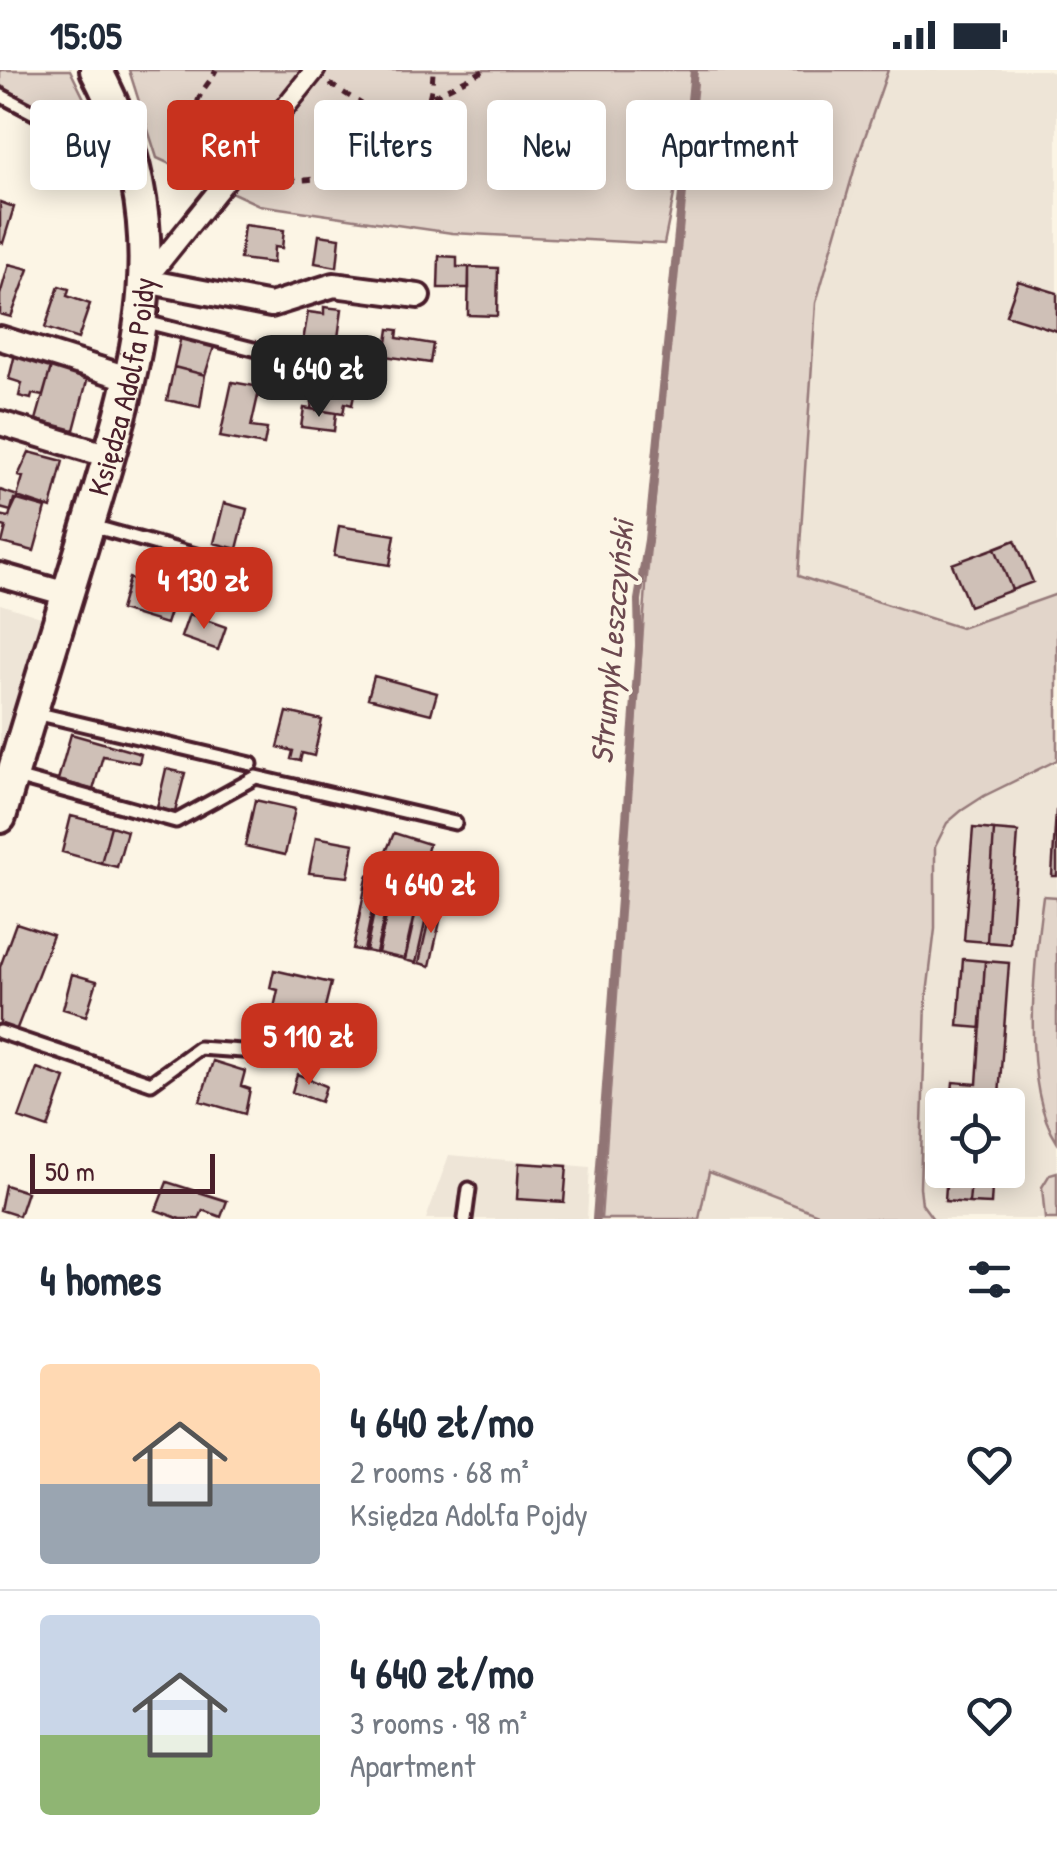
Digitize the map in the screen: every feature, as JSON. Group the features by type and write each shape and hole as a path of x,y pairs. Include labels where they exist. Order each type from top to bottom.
{"street":[{"name":"Księdza Adolfa Pojdy","path":"0,816 109,456 131,379 142,321 146,281 142,220 133,169 119,122 96,70"},
{"path":"292,100 314,72"},
{"path":"220,190 146,281 270,305 334,285 418,296"},
{"path":"0,338 131,379"},
{"path":"0,422 109,456"},
{"path":"0,576 68,594"}],"lane":[{"path":"0,94 30,111"},
{"path":"142,321 297,360"},
{"path":"88,525 260,573"},
{"path":"32,712 252,764"},
{"path":"12,776 176,821 256,777 455,823"},
{"path":"0,1032 151,1083 199,1048 286,1054"},
{"path":"465,1219 468,1190"}],"path":[{"path":"199,100 216,70"},
{"path":"430,98 433,70"},
{"path":"430,98 485,70"},
{"path":"314,72 357,100"}],"shaded area":[{"path":"0,70 70,70 85,100 30,103 0,85"},
{"path":"129,70 888,70 857,160 816,303 798,576 961,628 1057,594 1057,760 961,811 947,823 935,847 935,929 926,1002 920,1187 922,1204 933,1219 831,1219 709,1172 699,1219 601,1219 646,586 686,190 833,190 833,100 695,100 697,81 693,100 626,100 626,190 675,190 664,244 452,233 259,205 226,190 294,190 294,100 167,100 167,163 157,158 147,127 147,100 139,100"},
{"path":"888,70 1045,70 1057,74 1057,594 961,628 798,577 816,303 857,160"},
{"path":"0,604 50,620 0,766"},
{"path":"1049,756 1057,767 1057,897 1044,896 1057,1124 1057,1219 909,1219 928,841 948,810"},
{"path":"1043,896 1057,897 1057,1142 1045,1118 1034,1057 1034,988"},
{"path":"449,1155 590,1167 587,1219 426,1219"},
{"path":"708,1171 831,1219 699,1219"},
{"path":"1057,1172 1057,1219 1045,1219 1042,1187 1050,1174"}],"building":[{"path":"0,202 14,207 3,243 0,242"},
{"path":"244,225 284,230 282,248 274,247 273,263 240,259"},
{"path":"319,235 340,238 337,267 315,263"},
{"path":"439,256 457,257 457,267 469,267 469,288 438,288"},
{"path":"9,264 29,269 11,317 0,314 0,295"},
{"path":"469,267 498,268 497,316 468,315"},
{"path":"1018,281 1057,293 1057,331 1006,315"},
{"path":"59,286 69,289 67,296 90,304 78,339 45,328"},
{"path":"324,307 342,309 336,352 302,347 308,312 324,314"},
{"path":"389,329 398,330 397,338 433,344 430,363 385,356"},
{"path":"181,336 215,344 205,375 174,367"},
{"path":"15,354 51,367 43,396 19,396 22,383 9,379"},
{"path":"51,367 88,377 74,430 36,420"},
{"path":"174,367 205,375 200,407 167,400"},
{"path":"315,377 348,382 346,394 354,395 352,405 345,403 343,414 311,409"},
{"path":"232,382 260,387 251,427 267,429 264,445 220,437"},
{"path":"304,408 336,413 334,431 301,427"},
{"path":"29,452 63,461 51,508 17,497 23,477 18,476"},
{"path":"0,490 18,496 11,511 0,508"},
{"path":"14,499 46,508 34,551 2,543 6,527 0,525 0,515 9,517"},
{"path":"224,503 247,509 237,549 214,543"},
{"path":"339,526 395,535 390,565 334,556"},
{"path":"1015,540 1033,582 1012,590 995,548"},
{"path":"995,548 1012,590 969,606 952,564"},
{"path":"137,574 178,587 175,598 166,596 165,600 173,603 166,624 120,610 129,578 135,580"},
{"path":"189,614 226,627 218,650 181,637"},
{"path":"374,676 437,693 431,714 368,698"},
{"path":"287,712 322,720 314,756 302,753 300,761 291,759 293,751 278,747"},
{"path":"71,734 141,754 139,763 103,756 93,790 58,780"},
{"path":"166,769 185,773 175,812 157,808"},
{"path":"255,800 295,809 285,855 245,846"},
{"path":"1056,811 1057,876 1052,876"},
{"path":"71,816 111,826 101,863 62,852"},
{"path":"111,826 127,831 117,867 101,863"},
{"path":"973,828 994,830 987,942 964,940"},
{"path":"994,830 1018,832 1010,944 987,942"},
{"path":"394,833 429,844 420,878 380,866"},
{"path":"316,837 354,844 348,877 309,873"},
{"path":"440,863 460,868 468,887 464,901 432,893"},
{"path":"405,873 430,880 425,902 365,887 368,875 402,883"},
{"path":"365,888 376,890 364,951 353,949"},
{"path":"378,893 389,895 376,953 366,951"},
{"path":"391,895 417,901 404,959 378,953"},
{"path":"418,902 429,905 416,963 405,960"},
{"path":"432,905 443,908 430,966 419,963"},
{"path":"16,923 53,935 16,1031 0,1025 0,967"},
{"path":"963,959 985,961 981,1028 958,1026"},
{"path":"985,961 1009,963 1000,1088 952,1088 953,1082 977,1084"},
{"path":"274,970 331,983 323,1015 274,1008 278,990 270,988"},
{"path":"72,974 97,981 86,1016 63,1009"},
{"path":"213,1061 245,1071 241,1086 250,1089 245,1114 200,1101"},
{"path":"37,1068 65,1078 48,1128 19,1118"},
{"path":"297,1074 326,1086 321,1102 292,1092"},
{"path":"519,1163 567,1166 564,1202 517,1199"},
{"path":"167,1182 227,1201 221,1217 203,1210 199,1219 180,1219 156,1210"},
{"path":"5,1185 27,1192 19,1216 0,1210"},
{"path":"946,1188 970,1188 969,1203 945,1201"},
{"path":"970,1188 992,1188 991,1204 969,1203"}],"waterway":[{"name":"Strumyk Leszczyński","path":"596,1219 639,646 638,600 648,540 694,70"}]}
